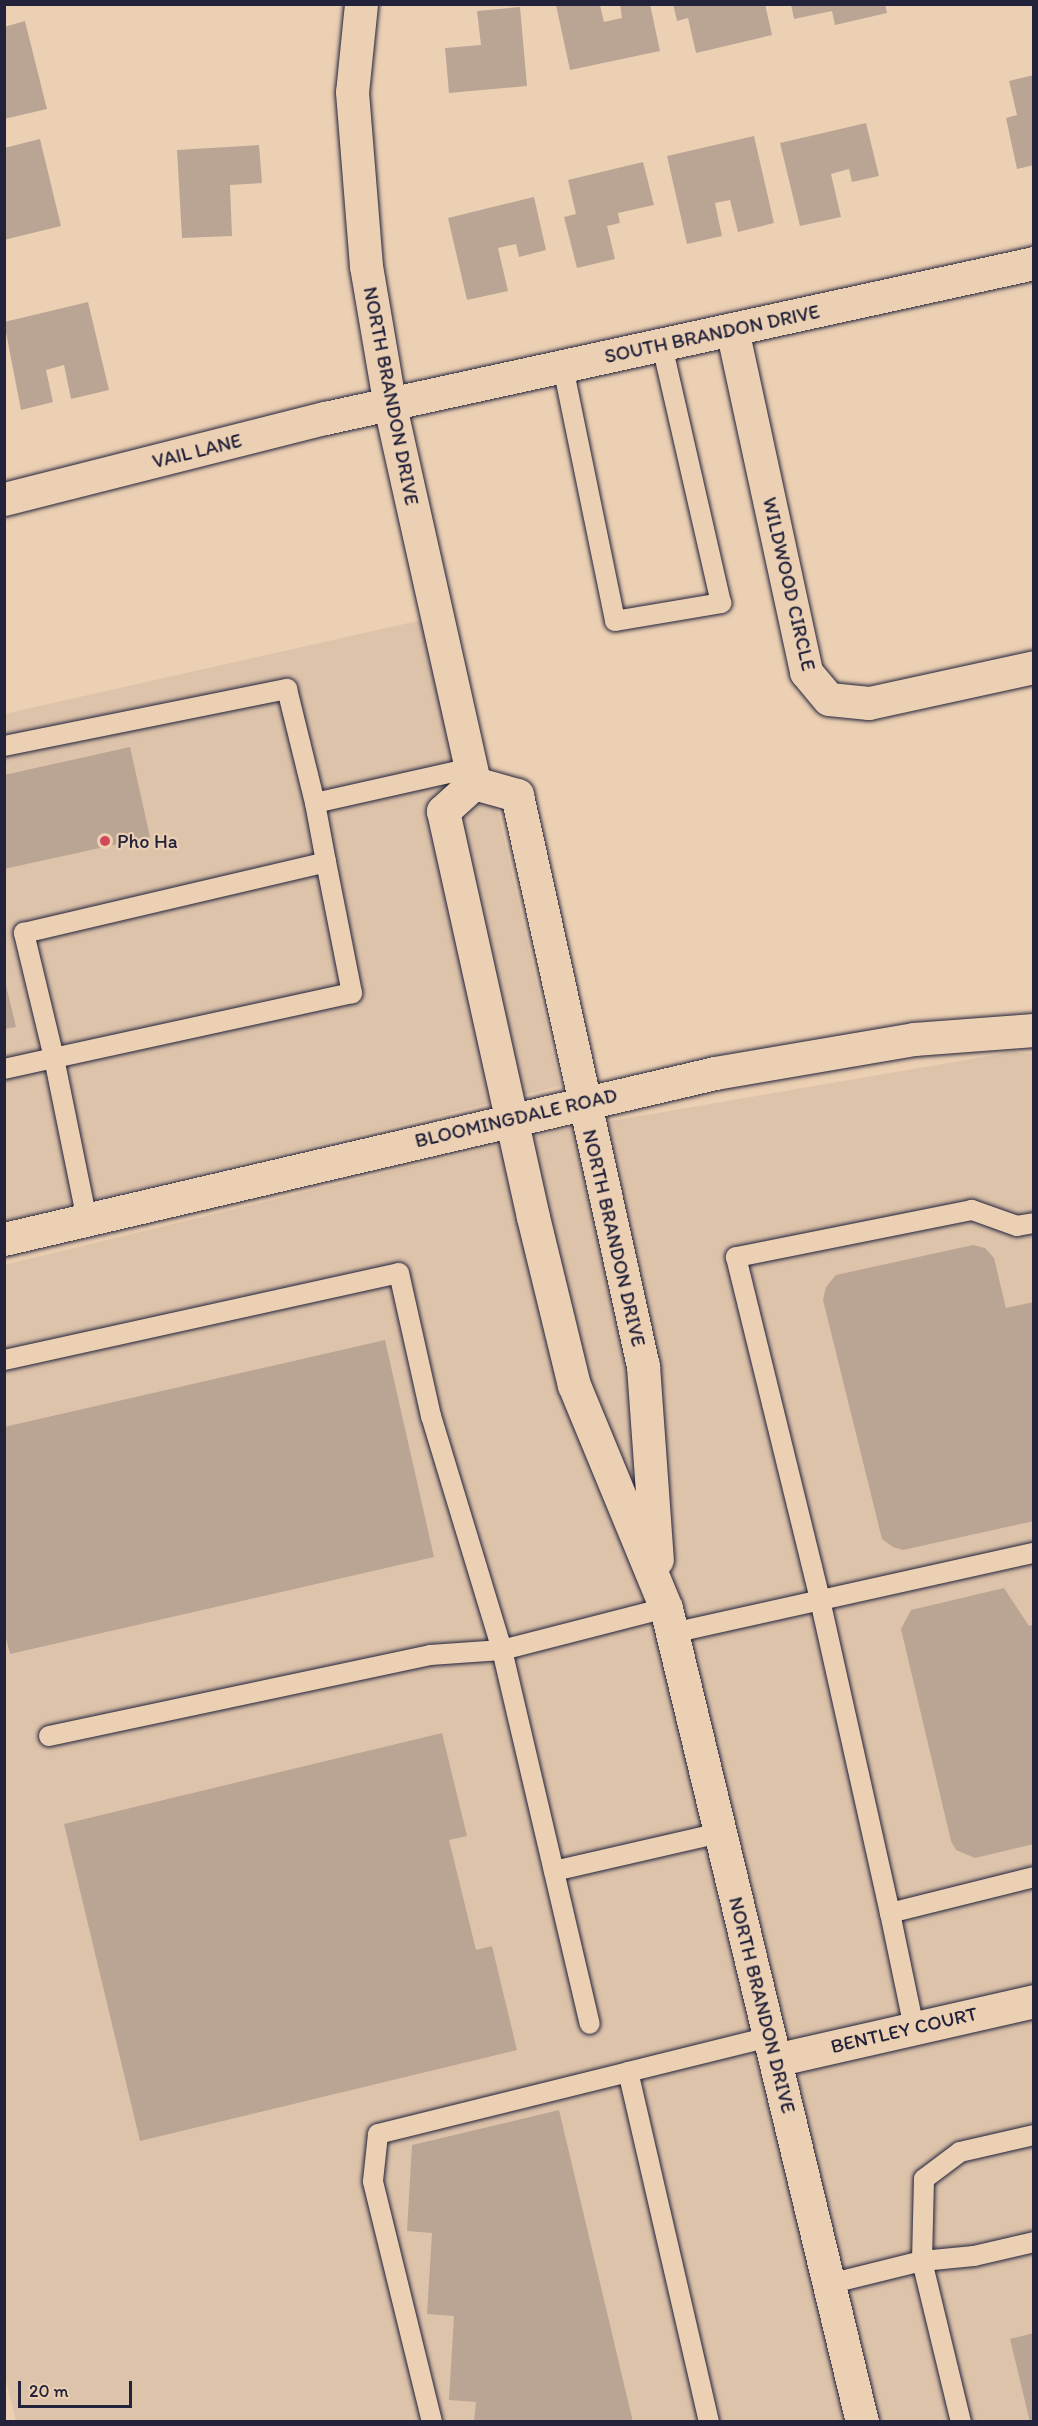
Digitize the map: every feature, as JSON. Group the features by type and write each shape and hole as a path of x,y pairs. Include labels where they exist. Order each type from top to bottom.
{"street":[{"name":"NORTH BRANDON DRIVE","path":"361,4 352,92 366,266 390,406 472,775"},
{"name":"SOUTH BRANDON DRIVE","path":"390,406 1034,263"},
{"name":"WILDWOOD CIRCLE","path":"732,329 806,672 829,699 869,703 1034,667"},
{"name":"VAIL LANE","path":"4,500 390,406"},
{"name":"NORTH BRANDON DRIVE","path":"472,775 517,795 643,1366 666,1610 862,2421"},
{"name":"NORTH BRANDON DRIVE","path":"472,775 443,811 511,1119 574,1384 666,1610"},
{"name":"BLOOMINGDALE ROAD","path":"4,1239 583,1101 825,1052 914,1039 1034,1030"},
{"name":"BENTLEY COURT","path":"772,2049 914,2028 1034,2001"}],"lane":[{"path":"562,367 615,621 721,603 662,345"},
{"path":"4,746 287,690 315,803 352,993 4,1069"},
{"path":"315,803 472,775"},
{"path":"87,1220 54,1058 24,933 326,862"},
{"path":"914,2028 820,1600 736,1257 972,1210 1017,1226 1034,1222"},
{"path":"4,1360 399,1273 431,1416 502,1650 590,2024"},
{"path":"49,1736 430,1655 502,1650 666,1610 820,1600 1034,1553"},
{"path":"554,1871 720,1833"},
{"path":"890,1913 1034,1877"},
{"path":"432,2421 373,2181 378,2134 628,2072 772,2049"},
{"path":"628,2072 710,2421"},
{"path":"962,2421 922,2261 924,2179 960,2152 1034,2135"},
{"path":"829,2284 922,2261 974,2256 1034,2242"}],"shaded area":[{"path":"453,613 560,1086 5,1221 4,714"},
{"path":"1012,1052 1033,1054 1033,2421 16,2421 4,2372 4,1265 570,1128"}],"building":[{"path":"620,4 650,4 660,51 570,70 556,5 600,5 604,22 622,18"},
{"path":"673,4 765,4 772,35 696,53 688,18 677,21"},
{"path":"791,4 885,4 887,13 835,25 832,11 794,19"},
{"path":"520,7 527,86 449,93 445,48 481,45 477,11"},
{"path":"25,21 47,109 4,119 4,27"},
{"path":"1034,75 1034,165 1017,169 1006,118 1017,115 1009,81"},
{"path":"866,123 879,176 852,182 849,169 831,174 841,217 800,226 780,143"},
{"path":"754,136 774,223 738,232 730,200 715,203 722,236 687,244 667,156"},
{"path":"40,139 61,226 4,240 4,148"},
{"path":"259,145 262,183 230,185 232,236 182,238 177,150"},
{"path":"643,162 654,205 618,213 620,223 607,226 615,259 577,268 564,217 576,214 568,180"},
{"path":"534,197 546,250 519,257 516,244 498,248 508,291 467,300 448,218"},
{"path":"88,302 109,390 71,399 64,365 46,370 53,402 21,410 4,322"},
{"path":"130,747 150,837 4,869 4,775"},
{"path":"4,977 16,1027 4,1029"},
{"path":"973,1245 985,1248 994,1258 1006,1308 1034,1302 1034,1521 903,1550 893,1547 882,1539 823,1300 826,1287 836,1275"},
{"path":"385,1340 434,1557 10,1654 4,1630 4,1427"},
{"path":"1004,1588 1029,1626 1034,1624 1034,1844 975,1858 956,1850 951,1841 901,1629 911,1610"},
{"path":"442,1733 467,1836 449,1840 476,1950 492,1946 517,2050 140,2141 64,1824"},
{"path":"559,2110 633,2422 474,2422 476,2402 449,2400 454,2316 427,2314 432,2233 407,2231 412,2145"},
{"path":"1034,2333 1034,2422 1030,2422 1010,2339"}],"place":[{"name":"Pho Ha","path":"105,841"}]}
